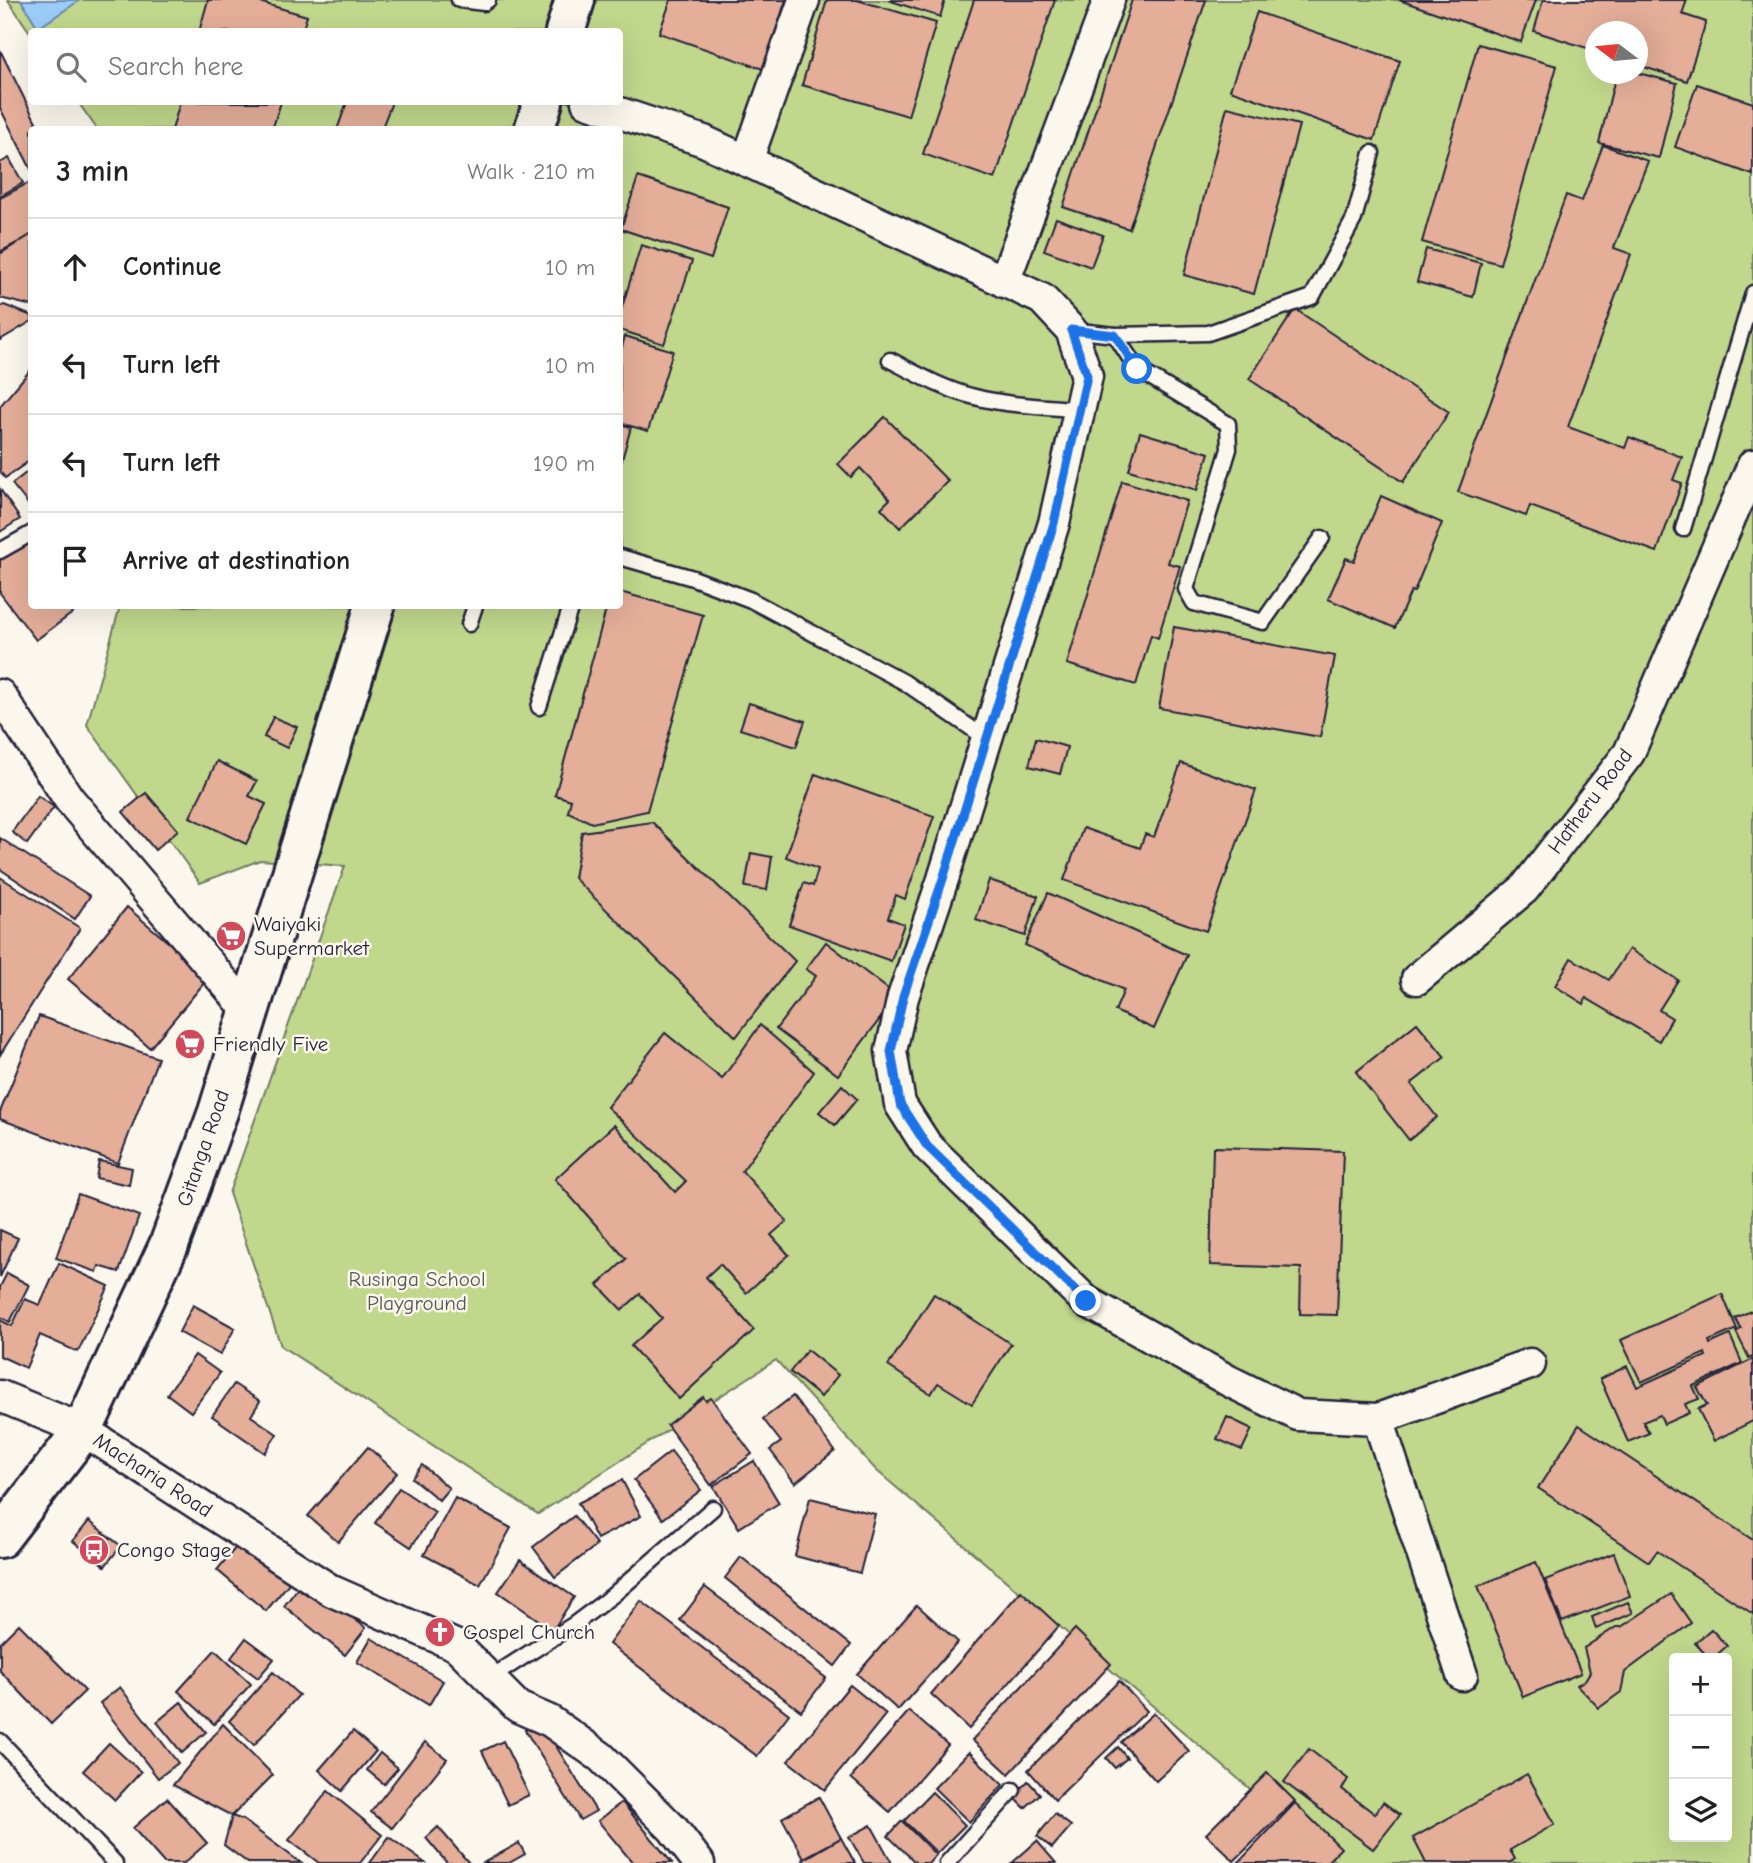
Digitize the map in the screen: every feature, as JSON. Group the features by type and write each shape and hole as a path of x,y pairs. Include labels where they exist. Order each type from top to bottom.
{"main road":[{"path":"566,28 575,0"},
{"path":"535,126 542,105"},
{"name":"Gitanga Road","path":"0,1538 83,1430 169,1245 218,1112 374,609"}],"street":[{"path":"747,161 804,0"},
{"path":"1004,282 1109,0"},
{"path":"596,105 704,141 1042,299 1071,330 1087,376 1054,523 943,879 903,997 891,1051 900,1104 927,1146 1086,1301 1229,1381 1298,1415 1378,1419 1530,1364"},
{"name":"Hatheru Road","path":"1417,979 1524,889 1629,753 1753,465"},
{"path":"0,695 69,799 248,1010"},
{"name":"Macharia Road","path":"0,1396 83,1430 332,1591 457,1646 518,1707 550,1721 601,1756 673,1829 699,1863"},
{"path":"1378,1419 1462,1675"}],"lane":[{"path":"459,0 484,3 488,0"},
{"path":"1071,330 1115,335 1208,333 1312,297 1354,219 1372,153"},
{"path":"1683,529 1753,293"},
{"path":"1115,335 1137,369 1228,424 1228,449 1186,589 1194,603 1264,622 1322,537"},
{"path":"1737,348 1753,352"},
{"path":"890,360 929,380 973,397 1079,410"},
{"path":"0,551 28,535"},
{"path":"623,558 693,578 751,600 904,682 987,738"},
{"path":"469,624 474,609"},
{"path":"539,707 570,609"},
{"path":"490,1678 583,1618 713,1508"},
{"path":"0,1741 115,1863"},
{"path":"947,1863 1013,1790"}],"green space":[{"name":"Rusinga School Playground","path":"8,0 1753,0 1753,1863 1337,1863 876,1470 776,1360 538,1514 281,1346 229,1193 345,866 260,860 200,883 87,725 119,609 623,609 623,126 95,126 80,105 623,105 623,28 28,30"}],"water":[{"path":"21,0 80,0 38,28"}],"building":[{"path":"208,0 252,0 307,16 303,28 200,28"},
{"path":"671,0 786,0 763,69 659,33"},
{"path":"827,0 857,0 936,23 908,116 802,85"},
{"path":"888,0 945,0 940,17"},
{"path":"974,0 1055,0 995,179 923,154"},
{"path":"1132,0 1206,0 1129,229 1063,207"},
{"path":"1399,0 1536,0 1521,42"},
{"path":"1543,0 1687,0 1682,14 1706,22 1687,81 1648,68 1648,21 1585,21 1585,47 1534,31"},
{"path":"1257,12 1400,61 1374,140 1230,90"},
{"path":"1478,44 1557,66 1500,264 1422,242"},
{"path":"0,50 38,126 28,126 28,163 0,108"},
{"path":"1648,76 1677,83 1659,158 1599,143 1614,84 1648,84"},
{"path":"1697,84 1753,103 1753,175 1675,147"},
{"path":"179,105 280,105 273,126 173,126"},
{"path":"346,105 391,105 383,126 338,126"},
{"path":"1227,107 1299,125 1254,294 1184,275"},
{"path":"1603,145 1648,161 1614,248 1631,254 1568,427 1625,448 1629,437 1682,457 1673,480 1682,483 1657,552 1530,506 1526,516 1458,492 1566,195 1582,201"},
{"path":"9,158 23,183 0,196 0,163"},
{"path":"638,177 728,207 711,259 623,230"},
{"path":"28,183 28,237 0,252 0,198"},
{"path":"1056,218 1103,235 1091,267 1044,250"},
{"path":"28,236 28,305 0,298 0,254"},
{"path":"641,245 692,261 664,344 623,331 623,304"},
{"path":"1426,249 1481,263 1473,297 1417,282"},
{"path":"4,305 28,314 28,323 0,340 0,307"},
{"path":"1295,309 1449,412 1403,482 1249,379"},
{"path":"625,336 673,351 648,431 623,424"},
{"path":"28,373 28,462 5,478 0,471 0,406"},
{"path":"885,417 948,481 900,528 881,508 890,499 860,468 851,477 838,464"},
{"path":"623,425 631,427 623,456"},
{"path":"1140,432 1209,453 1197,490 1129,470"},
{"path":"28,471 28,504 12,484"},
{"path":"1122,481 1187,501 1168,563 1180,566 1158,638 1151,635 1136,685 1067,664"},
{"path":"0,489 20,519 0,532"},
{"path":"1381,496 1442,523 1414,592 1411,591 1395,628 1328,599 1346,558 1354,561"},
{"path":"28,540 28,609 78,609 36,640 0,593 0,558"},
{"path":"623,593 703,615 647,811 592,823 568,812 571,800 555,795 606,609 623,609"},
{"path":"1174,627 1335,656 1320,737 1159,708"},
{"path":"749,703 805,721 796,747 740,729"},
{"path":"273,717 297,727 287,748 264,737"},
{"path":"1036,738 1067,747 1060,774 1029,766"},
{"path":"217,761 257,781 249,796 266,804 246,844 190,817"},
{"path":"1181,763 1256,790 1206,931 1064,880 1083,828 1140,848 1145,834 1154,837"},
{"path":"815,774 934,816 905,899 896,895 888,918 904,924 891,961 789,925 804,883 813,886 818,869 786,857"},
{"path":"146,793 178,830 155,850 123,812"},
{"path":"38,796 54,807 27,844 12,832"},
{"path":"652,822 795,961 736,1037 574,878 582,832"},
{"path":"0,838 90,896 75,919 0,869"},
{"path":"751,853 772,857 767,890 745,887"},
{"path":"0,877 80,928 0,1055"},
{"path":"989,880 1038,896 1025,936 976,920"},
{"path":"1048,893 1187,955 1154,1029 1115,1011 1124,990 1025,945"},
{"path":"127,907 209,977 150,1048 68,979"},
{"path":"826,942 897,996 838,1075 776,1029 816,976 806,969"},
{"path":"1629,949 1678,980 1659,1010 1672,1018 1659,1041 1586,998 1584,1004 1555,986 1571,958 1609,980"},
{"path":"39,1016 158,1058 118,1163 0,1119 0,1112"},
{"path":"1417,1023 1445,1057 1411,1084 1437,1117 1409,1140 1356,1072"},
{"path":"760,1025 814,1072 742,1171 787,1221 771,1235 789,1255 746,1293 720,1264 706,1277 754,1330 679,1399 631,1346 662,1318 640,1294 622,1310 598,1285 626,1259 555,1179 614,1125 675,1192 686,1181 607,1107 665,1033 722,1079"},
{"path":"842,1085 857,1099 835,1125 819,1112"},
{"path":"1213,1147 1343,1151 1337,1315 1300,1314 1301,1268 1210,1265"},
{"path":"99,1161 132,1168 129,1185 96,1178"},
{"path":"78,1194 139,1216 119,1272 99,1266 97,1272 56,1258"},
{"path":"0,1230 18,1238 0,1277"},
{"path":"59,1263 109,1286 78,1352 40,1335 26,1368 0,1356 0,1320 12,1326 25,1299 40,1305"},
{"path":"7,1273 29,1285 10,1322 0,1317 0,1287"},
{"path":"934,1294 1011,1344 972,1404 938,1383 931,1394 888,1366"},
{"path":"1722,1294 1737,1329 1709,1341 1710,1344 1730,1335 1742,1363 1693,1386 1699,1399 1685,1404 1689,1413 1664,1424 1660,1415 1643,1422 1649,1433 1628,1442 1600,1379 1627,1366 1637,1387 1706,1356 1705,1353 1641,1382 1621,1340"},
{"path":"193,1305 235,1328 220,1355 179,1332"},
{"path":"1753,1310 1753,1356 1749,1358 1736,1332 1741,1329 1735,1318"},
{"path":"807,1350 838,1375 821,1397 790,1372"},
{"path":"195,1355 220,1373 191,1412 167,1394"},
{"path":"1753,1359 1753,1421 1714,1441 1698,1409 1707,1405 1697,1387"},
{"path":"234,1384 260,1401 251,1416 277,1434 265,1453 212,1416"},
{"path":"793,1396 835,1451 795,1483 770,1450 781,1442 763,1419"},
{"path":"703,1397 706,1401 711,1398 752,1454 711,1485 667,1425"},
{"path":"1227,1417 1252,1429 1242,1450 1217,1439"},
{"path":"1579,1425 1753,1540 1753,1614 1657,1551 1649,1562 1538,1488"},
{"path":"368,1447 397,1473 338,1542 308,1516"},
{"path":"671,1451 701,1490 663,1519 634,1480"},
{"path":"754,1461 779,1503 739,1528 713,1486"},
{"path":"422,1465 449,1488 439,1500 412,1478"},
{"path":"622,1480 641,1516 597,1539 578,1503"},
{"path":"399,1488 435,1512 411,1547 375,1523"},
{"path":"455,1498 511,1528 480,1585 424,1555"},
{"path":"810,1498 875,1514 860,1573 795,1556"},
{"path":"574,1516 597,1545 555,1577 533,1547"},
{"path":"89,1521 121,1546 105,1566 73,1541"},
{"path":"241,1541 290,1582 266,1611 217,1570"},
{"path":"1614,1553 1630,1596 1562,1622 1545,1580"},
{"path":"741,1557 851,1645 835,1666 725,1578"},
{"path":"520,1560 574,1597 553,1630 498,1592"},
{"path":"1536,1562 1581,1673 1523,1697 1478,1586"},
{"path":"304,1580 366,1628 345,1655 284,1606"},
{"path":"705,1587 826,1678 801,1711 680,1620"},
{"path":"1021,1591 1059,1626 969,1729 931,1694"},
{"path":"1671,1594 1691,1623 1625,1672 1621,1692 1599,1708 1577,1685 1585,1680 1590,1672 1584,1648"},
{"path":"641,1601 789,1714 757,1756 609,1644"},
{"path":"1628,1602 1633,1613 1596,1629 1592,1617"},
{"path":"917,1605 958,1642 898,1710 857,1674"},
{"path":"19,1624 85,1691 51,1724 0,1671 0,1643"},
{"path":"1075,1629 1111,1664 1009,1774 972,1740"},
{"path":"1711,1629 1727,1646 1719,1653 1704,1653 1695,1643"},
{"path":"246,1638 274,1659 258,1678 231,1658"},
{"path":"371,1638 443,1681 429,1705 357,1662"},
{"path":"215,1650 251,1684 214,1724 178,1691"},
{"path":"273,1672 299,1695 254,1745 229,1721"},
{"path":"1119,1681 1147,1711 1055,1800 1028,1770"},
{"path":"850,1685 886,1714 825,1790 788,1761"},
{"path":"120,1687 178,1763 158,1778 100,1703"},
{"path":"181,1702 206,1732 182,1753 157,1722"},
{"path":"909,1711 948,1745 890,1812 851,1778"},
{"path":"1154,1713 1189,1751 1156,1781 1121,1742"},
{"path":"540,1720 596,1811 580,1820 525,1730"},
{"path":"223,1724 273,1775 232,1816 173,1785"},
{"path":"353,1731 376,1751 342,1791 319,1770"},
{"path":"503,1741 529,1795 508,1805 482,1751"},
{"path":"425,1742 447,1759 392,1828 371,1812"},
{"path":"109,1743 141,1772 115,1800 83,1771"},
{"path":"1118,1747 1127,1758 1115,1768 1106,1758"},
{"path":"1309,1749 1348,1779 1342,1789 1375,1814 1383,1802 1400,1815 1373,1849 1284,1782"},
{"path":"969,1752 1003,1785 969,1822 934,1788"},
{"path":"380,1753 398,1768 384,1784 367,1770"},
{"path":"1267,1773 1295,1801 1234,1861 1206,1834"},
{"path":"1527,1774 1555,1824 1510,1850 1515,1859 1509,1863 1426,1863 1413,1838"},
{"path":"1028,1781 1040,1794 1025,1808 1013,1796"},
{"path":"328,1791 382,1835 360,1863 319,1863 289,1840"},
{"path":"932,1792 965,1825 937,1853 904,1821"},
{"path":"819,1797 841,1838 804,1858 782,1818"},
{"path":"167,1798 207,1843 184,1863 164,1863 133,1828"},
{"path":"622,1802 672,1863 633,1863 598,1821"},
{"path":"1295,1803 1341,1848 1326,1863 1238,1863"},
{"path":"1055,1814 1071,1826 1052,1848 1037,1836"},
{"path":"232,1816 243,1820 301,1863 248,1863 224,1845"},
{"path":"902,1821 936,1855 929,1863 916,1863 888,1836"},
{"path":"871,1825 892,1863 864,1863 849,1837"},
{"path":"438,1827 469,1863 447,1863 426,1838"},
{"path":"389,1837 425,1863 370,1863"},
{"path":"841,1838 855,1863 805,1863 803,1860"},
{"path":"1037,1841 1056,1863 1012,1863"},
{"path":"519,1843 525,1854 509,1863 483,1863"}],"place":[{"name":"Waiyaki Supermarket","path":"231,936"},
{"name":"Friendly Five","path":"190,1044"},
{"name":"Congo Stage","path":"94,1550"},
{"name":"Gospel Church","path":"440,1632"}],"route":[{"path":"1086,1301 927,1146 900,1104 891,1051 903,997 943,879 1054,523 1087,376 1071,330 1115,335 1137,369"}]}
